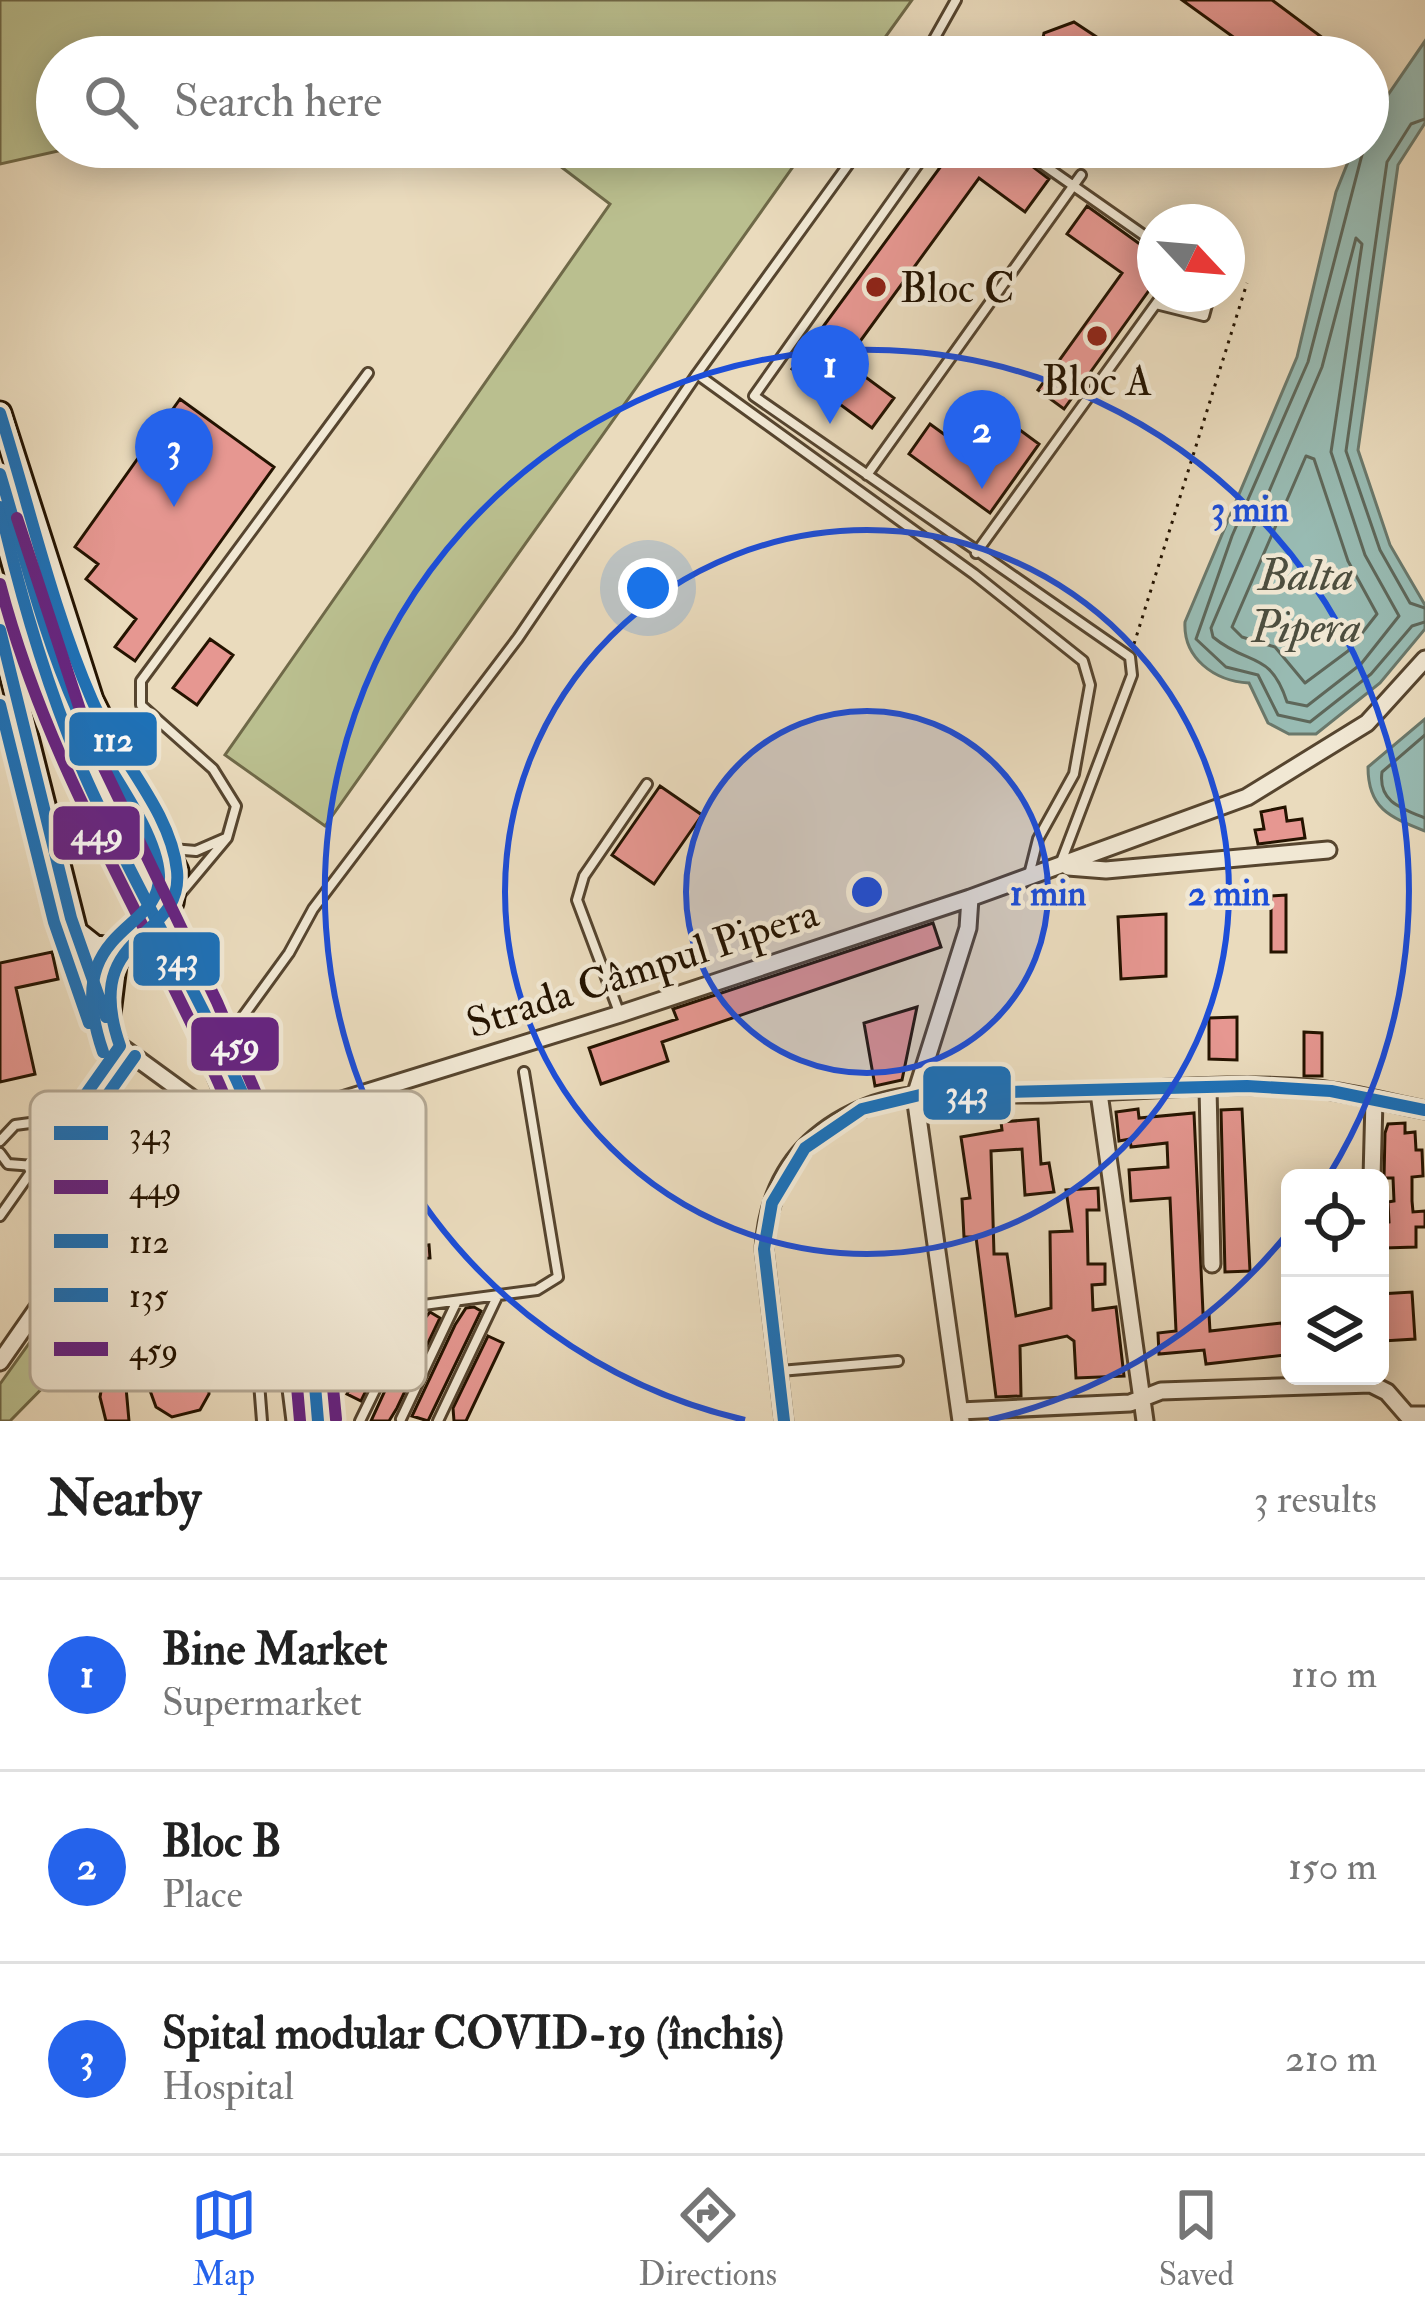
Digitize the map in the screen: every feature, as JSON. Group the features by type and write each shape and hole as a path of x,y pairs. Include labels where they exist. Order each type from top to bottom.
{"main road":[{"path":"0,413 92,700 170,848 178,879 172,903 122,950 109,988 108,1022"},
{"path":"0,508 10,552"},
{"path":"0,524 68,737 240,1091"},
{"path":"0,629 76,932 95,947 122,950"},
{"path":"314,1391 318,1421"}],"street":[{"name":"Strada Câmpul Pipera","path":"362,1091 620,1014 970,898 1268,788 1367,723 1425,658"},
{"path":"1059,866 1106,870 1328,850"},
{"path":"970,898 968,928 915,1096 960,1416 1130,1403 1142,1396 1371,1384 1387,1392 1407,1415 1425,1415"},
{"path":"76,932 120,1046 182,1091"},
{"path":"1208,1088 1212,1264"},
{"path":"784,1421 764,1250 765,1222 784,1172 801,1148 860,1109 915,1096 1208,1088 1317,1089 1425,1110"},
{"path":"1099,1093 1145,1421"},
{"path":"1372,1169 1374,1100"},
{"name":"Strada Câmpul Pipera","path":"0,1362 30,1320"},
{"path":"291,1391 295,1421"}],"lane":[{"path":"936,36 956,0"},
{"path":"218,1091 212,1076 216,1054 364,839 518,638 697,374 846,168"},
{"path":"915,168 754,396 1130,658 1132,675 1081,820 1059,866"},
{"path":"1049,168 1137,230"},
{"path":"867,475 1081,176"},
{"path":"976,553 1150,312"},
{"path":"172,903 227,838 236,817 233,796 213,769 141,705 141,681 368,373"},
{"path":"697,374 974,574 1083,661 1090,685 1074,774 1038,839 1029,877"},
{"path":"620,1014 577,900 584,876 647,784"},
{"path":"170,848 196,851 227,838"},
{"path":"88,1091 120,1046"},
{"path":"426,1305 543,1288 558,1277 524,1072"},
{"path":"0,1141 15,1125 30,1123"},
{"path":"0,1153 8,1164 30,1166"},
{"path":"0,1216 30,1173"},
{"path":"438,1421 498,1296"},
{"path":"426,1366 457,1301"},
{"path":"779,1371 898,1361"},
{"path":"259,1391 262,1421"},
{"path":"360,1421 375,1391"},
{"path":"401,1419 414,1391"}],"path":[{"path":"1130,658 1247,283"}],"green space":[{"path":"0,0 912,0 886,36 36,36 36,156 0,164"},
{"path":"563,168 792,168 325,826 225,755 610,204"},
{"path":"30,1342 30,1391 40,1391 10,1421 0,1421 0,1384"}],"water":[{"name":"Balta Pipera","path":"1425,41 1425,123 1398,165 1358,450 1390,545 1425,605 1425,629 1380,683 1316,734 1289,734 1268,723 1249,683 1224,678 1195,657 1185,622 1297,357 1346,168 1389,168 1389,93"},
{"name":"Balta Pipera","path":"1425,719 1425,831 1383,809 1372,792 1368,767"}],"building":[{"path":"1182,0 1272,0 1320,36 1232,36"},
{"path":"1074,22 1095,36 1043,36"},
{"name":"Bloc C","path":"940,168 1035,168 1049,179 1025,212 979,178 845,362 894,398 872,428 792,369"},
{"name":"Bloc A","path":"1087,206 1137,242 1137,307 1064,409 1038,390 1122,273 1067,234"},
{"path":"180,399 274,467 135,661 115,647 136,619 86,579 98,564 75,547"},
{"path":"930,424 985,464 1013,425 1039,444 990,513 909,454"},
{"path":"210,639 233,655 197,705 173,688"},
{"path":"660,786 702,815 654,884 612,855"},
{"path":"1285,807 1287,821 1302,819 1305,838 1258,844 1255,830 1264,829 1261,812"},
{"path":"1286,895 1286,952 1271,952 1271,896"},
{"path":"1166,914 1166,976 1121,979 1118,917"},
{"path":"933,923 941,947 662,1042 668,1061 601,1084 589,1048 677,1019 673,1009"},
{"path":"52,952 58,979 16,988 35,1074 0,1082 0,963"},
{"path":"917,1007 902,1080 875,1086 864,1023"},
{"path":"1237,1017 1237,1060 1209,1059 1209,1018"},
{"path":"1304,1032 1322,1033 1322,1076 1304,1076"},
{"path":"1138,1109 1139,1118 1194,1113 1203,1313 1209,1314 1210,1331 1281,1323 1281,1355 1206,1364 1204,1350 1159,1354 1158,1333 1176,1331 1170,1198 1131,1201 1129,1170 1168,1167 1167,1143 1131,1147 1130,1139 1119,1141 1116,1112"},
{"path":"1242,1109 1250,1271 1225,1272 1221,1110"},
{"path":"1038,1119 1041,1164 1049,1163 1054,1192 1025,1195 1022,1149 991,1151 994,1254 1007,1254 1016,1316 1051,1308 1050,1232 1072,1231 1066,1190 1098,1188 1099,1210 1087,1210 1088,1264 1105,1264 1105,1284 1092,1285 1093,1310 1116,1307 1124,1376 1076,1378 1074,1341 1067,1336 1020,1346 1021,1396 996,1397 976,1237 964,1237 962,1199 970,1198 961,1137 1002,1130 1001,1122"},
{"path":"1405,1123 1405,1133 1415,1132 1416,1150 1422,1150 1423,1176 1412,1177 1413,1212 1425,1211 1425,1227 1416,1227 1416,1247 1389,1248 1389,1202 1394,1201 1393,1178 1384,1169 1388,1124"},
{"path":"1412,1292 1415,1339 1389,1341 1389,1293"},
{"path":"466,1308 481,1311 428,1421 412,1416 455,1325"},
{"path":"430,1312 440,1318 426,1347"},
{"path":"488,1336 503,1343 466,1421 454,1421 453,1408"},
{"path":"101,1391 126,1391 129,1421 106,1421"},
{"path":"150,1391 209,1391 200,1410 172,1417 156,1407"},
{"path":"348,1391 366,1391 361,1401"},
{"path":"385,1391 405,1391 389,1421 371,1421"}],"transit line":[{"name":"112","path":"0,413 78,665 102,721 154,805 173,848 175,894 165,912 122,958 113,979 111,1008 120,1046"},
{"name":"135","path":"0,474 65,682 86,729 148,835 159,875 156,894 102,956 94,979 93,1010 103,1052"},
{"name":"343","path":"0,507 36,643 71,743 241,1091"},
{"name":"459","path":"17,518 89,737 255,1091"},
{"name":"449","path":"0,584 49,729 222,1091"},
{"name":"112","path":"0,630 71,918 106,1017"},
{"name":"135","path":"0,705 54,922 89,1023"},
{"name":"112","path":"88,1091 120,1046"},
{"name":"135","path":"110,1091 135,1056"},
{"name":"343","path":"784,1421 764,1249 772,1203 805,1148 862,1109 924,1094 1247,1086 1331,1091 1425,1110"},
{"name":"449","path":"297,1391 300,1421"},
{"name":"343","path":"315,1391 318,1421"},
{"name":"459","path":"333,1391 336,1419"}],"place":[{"name":"Bloc C","path":"876,287"},
{"name":"Bloc A","path":"1097,336"},
{"name":"Bine Market","path":"830,424"},
{"name":"Bloc B","path":"982,489"},
{"name":"Spital modular COVID-19 (închis)","path":"174,507"}]}
